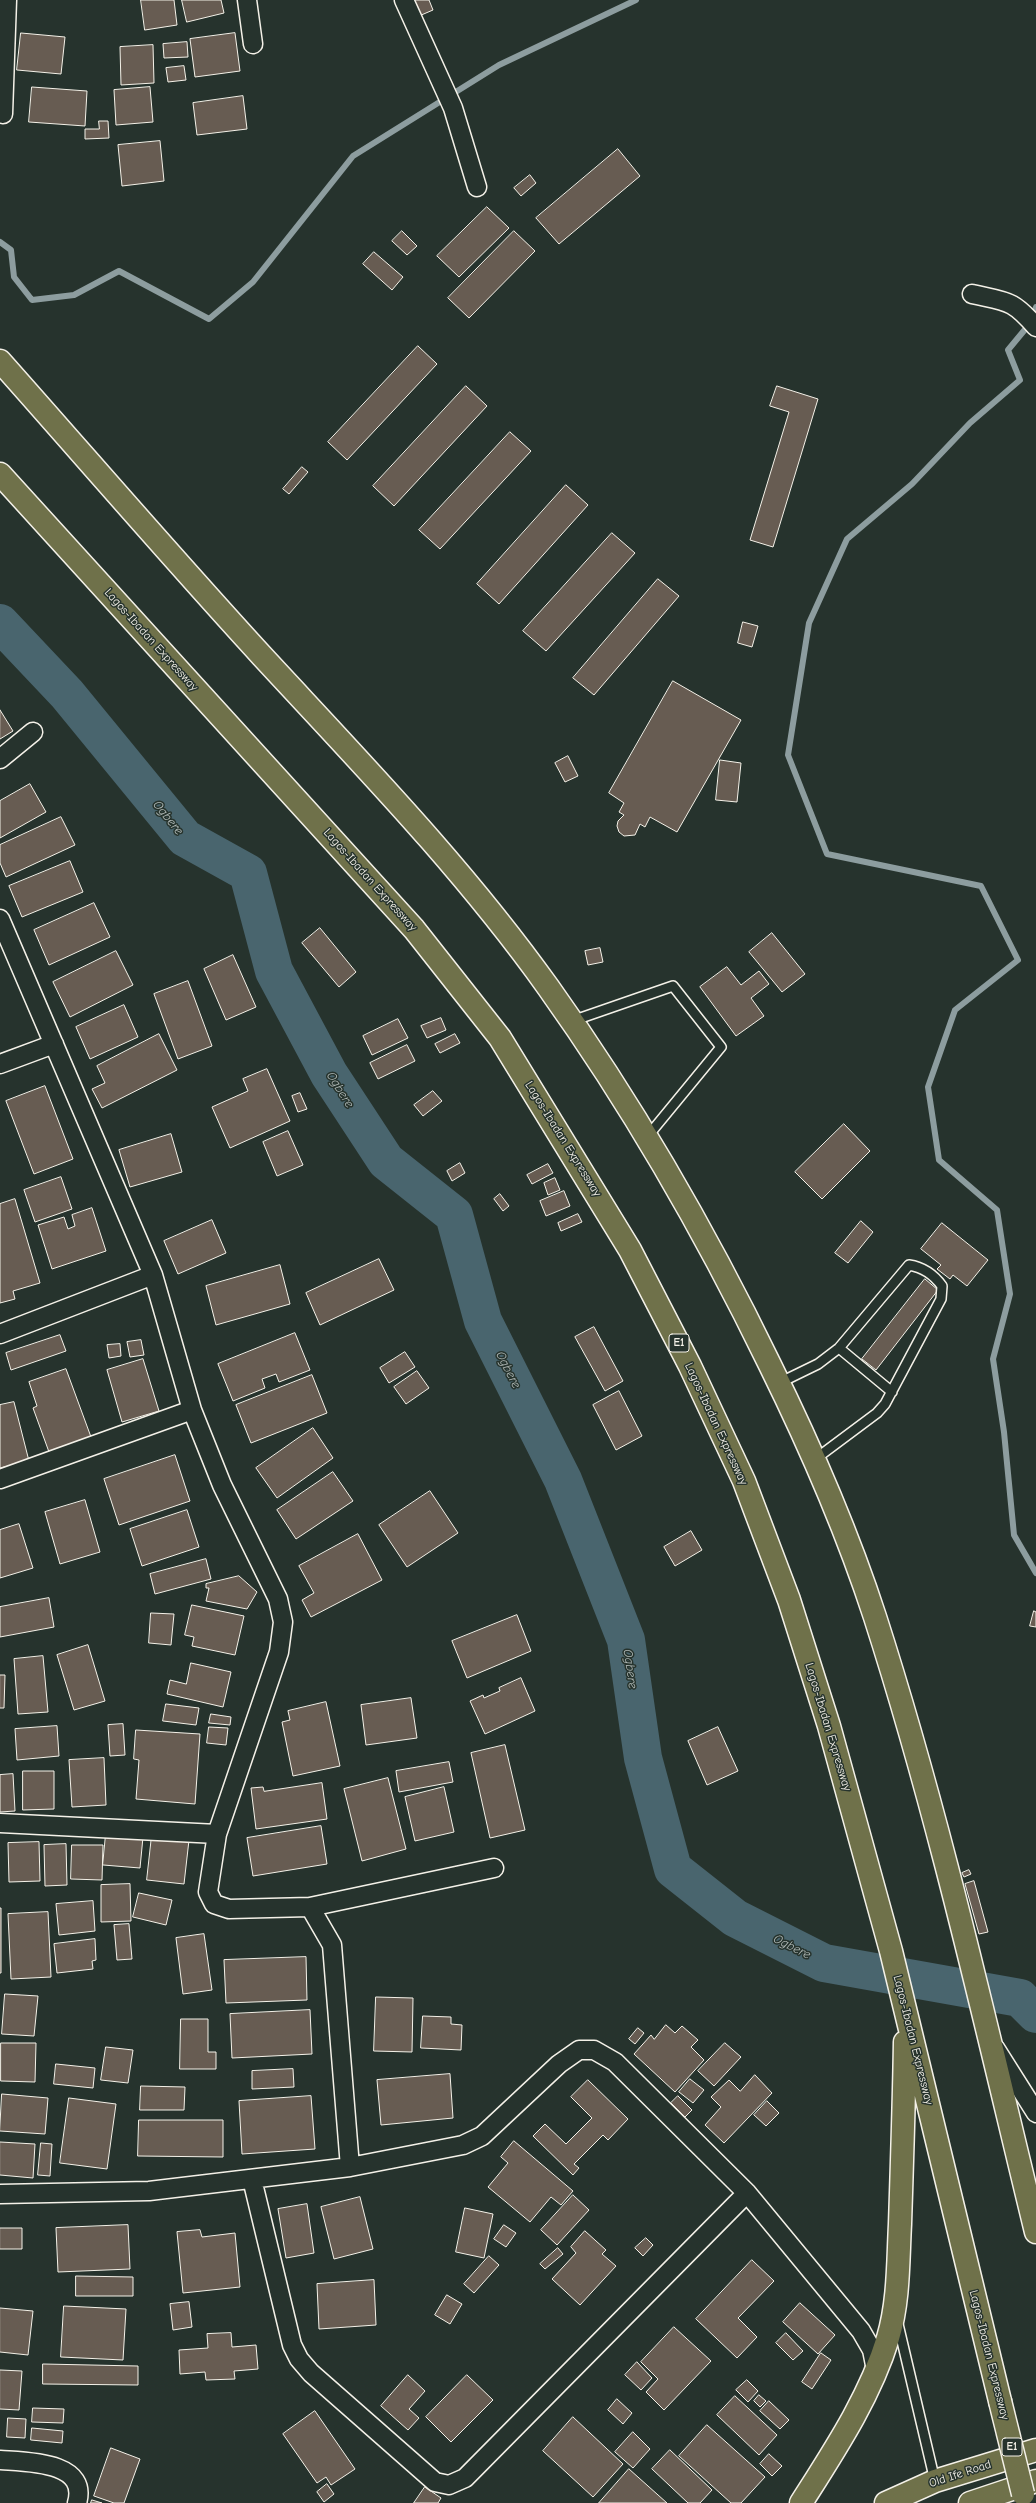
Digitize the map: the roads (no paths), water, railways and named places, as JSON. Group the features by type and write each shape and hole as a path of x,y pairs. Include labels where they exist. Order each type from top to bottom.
{"main road":[{"path":"0,361 252,645 390,792 476,894 548,988 571,1022 676,1185 726,1274 779,1383 814,1460 874,1614 960,1916 1036,2232"},
{"name":"Lagos-Ibadan Expressway","path":"0,474 414,929 500,1038 626,1243 690,1366 744,1481 789,1600 829,1726 906,2011 1000,2401 1028,2493"},
{"path":"801,2503 846,2431 876,2370 888,2337 894,2309 904,2139 906,2011"},
{"name":"Old Ife Road","path":"886,2503 935,2481 1036,2450"},
{"path":"970,2503 1028,2493"}],"street":[{"path":"3,114 7,0"},
{"path":"247,0 253,44"},
{"path":"404,0 453,108 477,187"},
{"path":"972,294 1010,303 1020,308 1036,327"},
{"path":"0,759 33,732"},
{"path":"0,918 153,1275 192,1410 222,1485 278,1599 283,1622 279,1652 216,1834 208,1892 214,1904 229,1909 310,1907 494,1868"},
{"path":"0,1064 54,1044"},
{"path":"0,1334 153,1275"},
{"path":"0,1479 192,1410"},
{"path":"0,1823 216,1834"},
{"path":"310,1907 332,1945 350,2167"},
{"path":"989,2039 1036,2113"},
{"path":"0,2194 149,2191 350,2167 463,2145 482,2136 559,2064 579,2050 594,2050 615,2062 747,2193 861,2331 872,2350 876,2370"},
{"path":"252,2179 292,2345 299,2359 311,2373 436,2482 449,2485 465,2478 747,2193"},
{"path":"0,2460 45,2464 69,2473 78,2489 77,2503"}],"lane":[{"path":"571,1022 673,986 721,1046 646,1138"},
{"path":"779,1383 818,1364 839,1348 909,1265 917,1266 937,1279 942,1286 941,1299 892,1392 877,1413 814,1460"},
{"path":"839,1348 892,1392"},
{"path":"894,2309 935,2481"}],"waterway":[{"path":"0,242 11,250 14,277 32,300 74,295 119,271 209,319 253,282 353,156 499,65 636,0"},
{"path":"1036,307 1032,321 1008,350 1020,380 970,423 912,484 847,539 809,623 788,755 827,854 981,886 1018,960 955,1010 928,1087 939,1160 997,1210 1010,1294 993,1359 1004,1432 1014,1535 1036,1573"},
{"name":"Ogbere","path":"0,623 67,694 185,838 248,873 274,971 329,1074 386,1161 454,1215 483,1321 563,1480 626,1640 643,1758 673,1869 735,1918 824,1963 1020,1998 1036,2014"}]}
